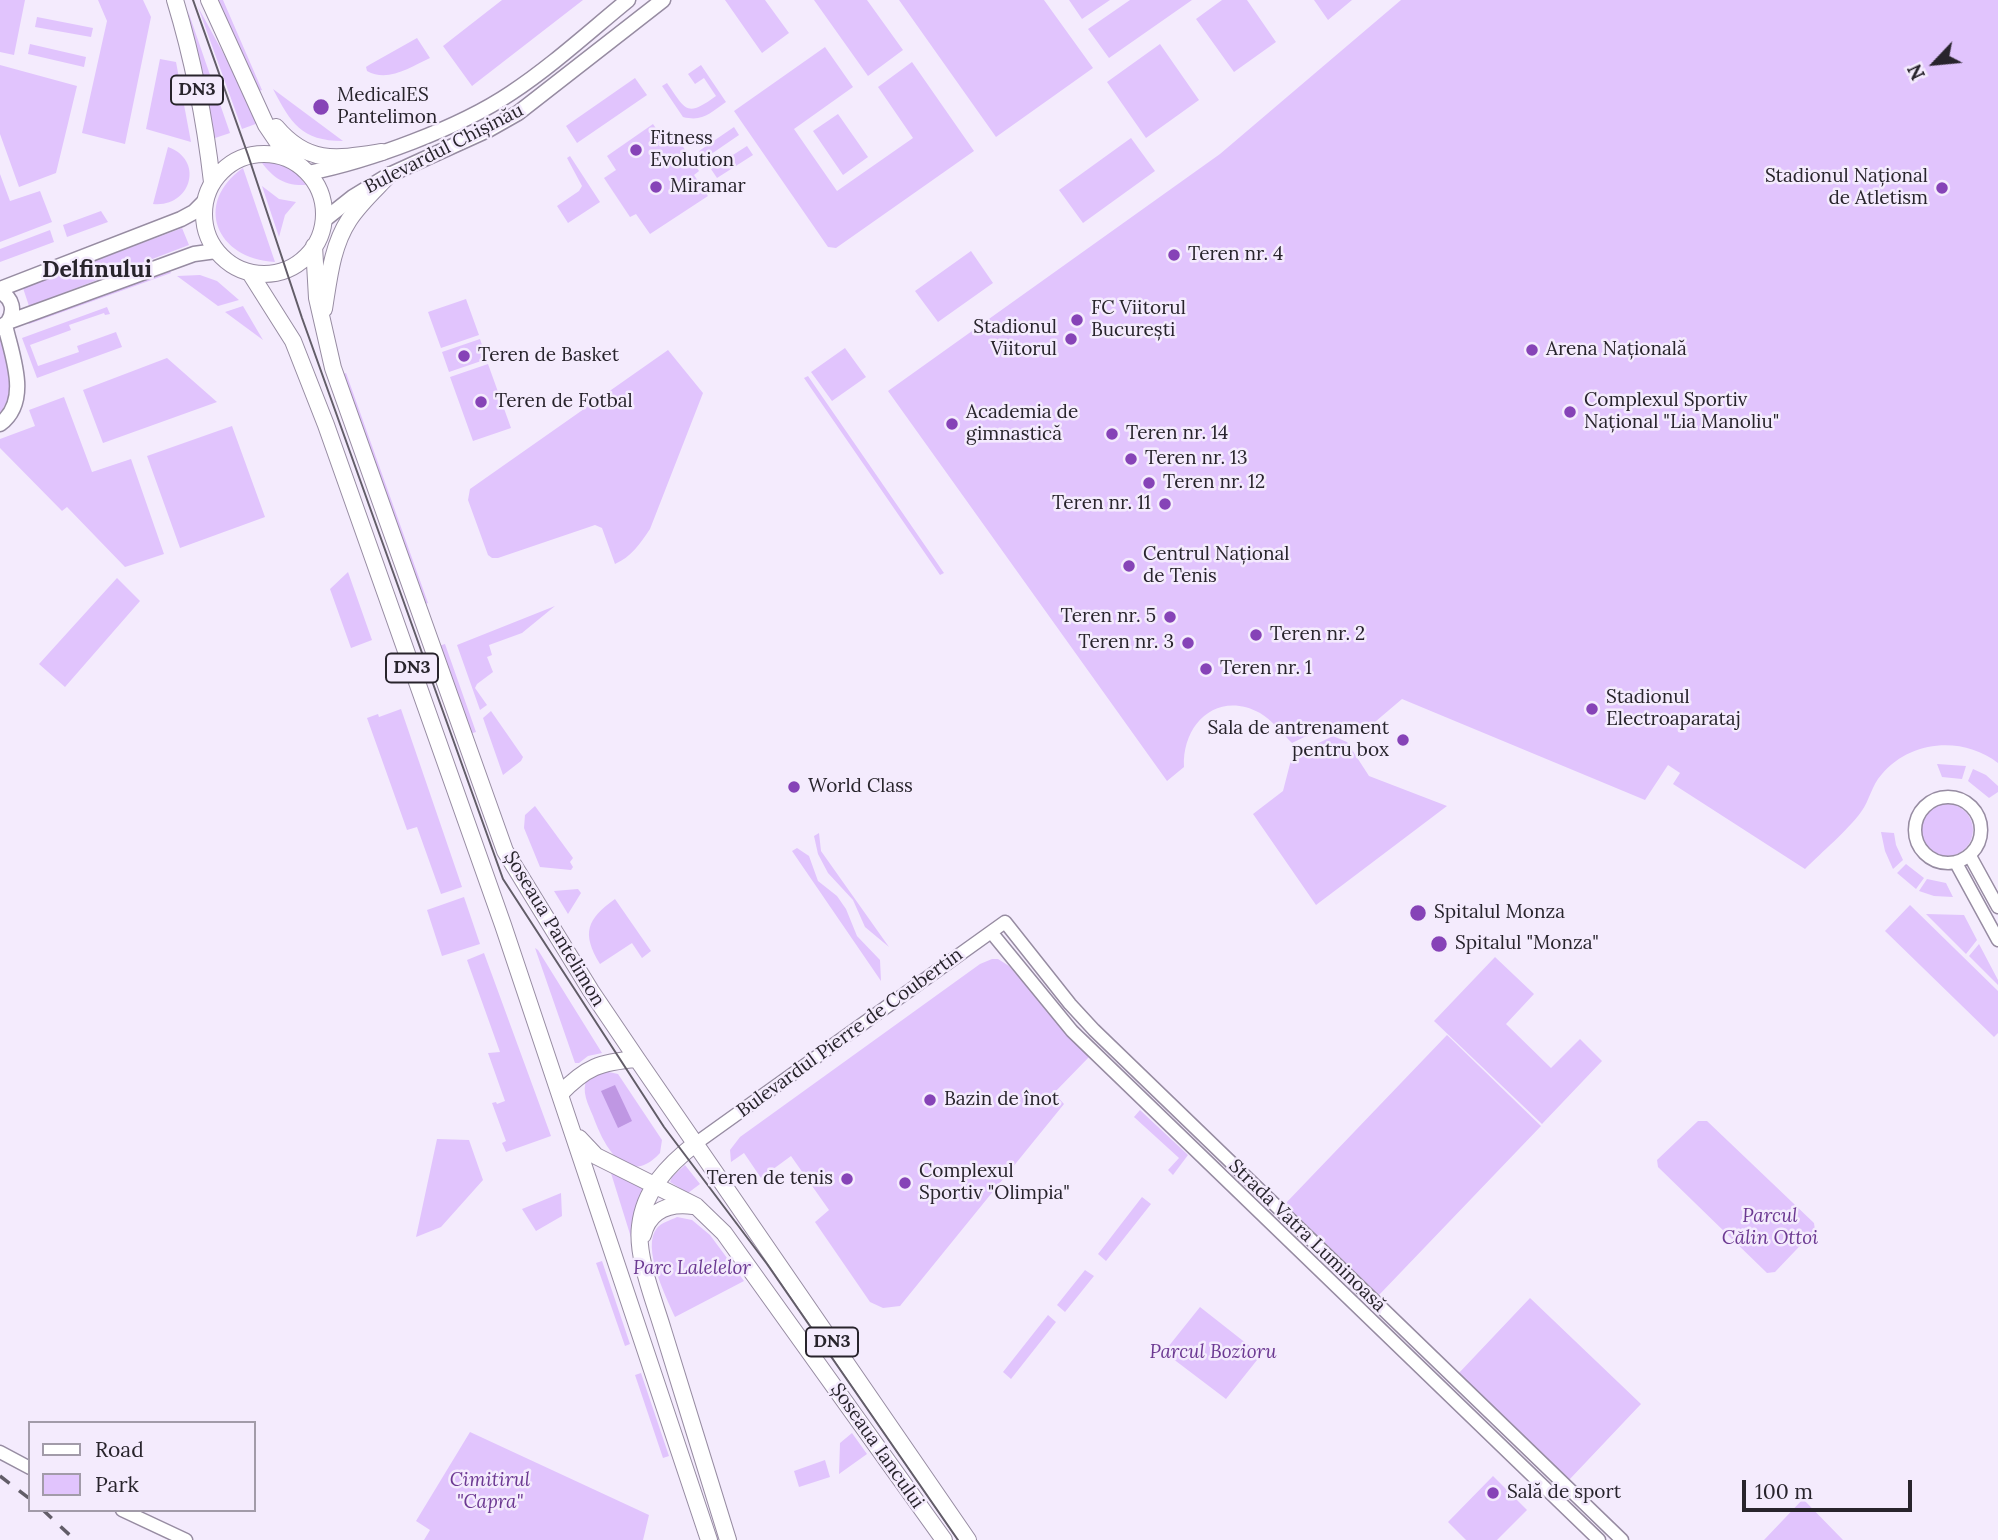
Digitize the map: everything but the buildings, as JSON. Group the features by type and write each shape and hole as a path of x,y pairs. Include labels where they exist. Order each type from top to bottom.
{"main road":[{"name":"DN3","path":"175,0 208,145 212,182"},
{"name":"DN3","path":"209,0 266,125 289,159 308,173 322,199 324,220 314,247"},
{"name":"Bulevardul Chișinău","path":"308,173 382,152 442,128 508,95 628,0"},
{"name":"Bulevardul Chișinău","path":"324,220 353,197 389,175 519,113 663,0"},
{"path":"250,92 281,133 303,151 328,158 382,152"},
{"name":"DN3","path":"250,272 226,261 216,251 205,225 205,201 212,182 233,162 248,155 270,154 289,159"},
{"path":"321,325 330,270 343,232 360,205 389,175"},
{"path":"4,325 12,315 12,306 0,291 181,219 194,212 205,201"},
{"path":"250,272 273,273 289,268 314,247"},
{"name":"Șoseaua Pantelimon","path":"314,247 314,275 321,325 341,390 505,851 560,942 695,1144"},
{"path":"4,325 194,254 216,251"},
{"name":"Șoseaua Pantelimon","path":"250,272 286,329 311,385 503,925 709,1540"},
{"path":"0,424 9,417 18,399 16,377 4,325"},
{"path":"560,1094 591,1067 607,1062 636,1059"},
{"name":"Șoseaua Iancului","path":"571,1127 596,1156 696,1206 724,1233 944,1540"},
{"path":"695,1144 669,1165 655,1185 639,1227 641,1251 728,1540"},
{"name":"Șoseaua Iancului","path":"695,1144 968,1540"},
{"path":"641,1251 645,1227 657,1212 678,1204 696,1206"}],"street":[{"path":"1952,797 1972,807 1980,821 1981,830 1980,839 1970,856 1948,864 1924,854 1915,839 1914,830 1918,815 1925,805 1931,801 1952,797"},
{"path":"1970,856 1998,907"},
{"path":"1956,863 1998,940"},
{"name":"Bulevardul Pierre de Coubertin","path":"695,1144 1006,922"},
{"name":"Strada Vatra Luminoasă","path":"1006,922 1080,1016 1622,1540"},
{"name":"Strada Vatra Luminoasă","path":"991,932 1065,1023 1599,1540"},
{"path":"1124,1082 1135,1070"},
{"path":"0,1452 28,1467"},
{"path":"126,1512 186,1540"}],"green space":[{"path":"0,0 25,0 14,55 0,52"},
{"path":"98,0 143,0 151,17 125,144 82,133 107,21"},
{"path":"214,0 223,0 262,90 254,93"},
{"path":"502,0 583,0 472,86 443,46"},
{"path":"725,0 765,0 789,33 762,53"},
{"path":"814,0 867,0 903,50 868,76"},
{"path":"899,0 1044,0 1093,68 996,137"},
{"path":"1069,0 1110,0 1082,19"},
{"path":"1130,0 1192,0 1109,58 1088,29"},
{"path":"1222,0 1247,0 1276,42 1234,72 1196,19"},
{"path":"1314,0 1352,0 1328,20"},
{"name":"Complexul Sportiv Național \"Lia Manoliu\"","path":"1401,0 1998,0 1998,763 1984,754 1954,746 1922,748 1907,754 1882,774 1856,819 1805,869 1673,784 1680,773 1668,765 1645,800 1402,699 1362,733 1355,735 1331,724 1292,743 1260,713 1245,707 1217,708 1205,715 1196,725 1185,751 1184,767 1167,781 888,391 1220,154"},
{"path":"198,7 261,122 242,129"},
{"path":"188,11 230,133 212,139"},
{"path":"37,17 93,28 91,37 35,27"},
{"path":"417,38 430,58 391,75 367,71 366,67 369,65"},
{"path":"30,44 86,57 84,67 28,54"},
{"path":"1160,44 1199,100 1146,138 1107,82"},
{"path":"825,47 853,87 794,129 837,191 913,138 878,87 912,62 974,151 836,248 828,247 734,111"},
{"path":"160,59 176,62 191,142 146,129"},
{"path":"0,65 77,86 56,173 19,187 0,134"},
{"path":"701,65 726,102 701,117 683,117 662,86 667,83 687,108 692,109 706,103 716,96 704,78 695,84 688,74"},
{"path":"635,78 647,95 577,143 566,126"},
{"path":"273,89 343,141 307,134 292,120"},
{"path":"838,114 868,157 843,175 813,131"},
{"name":"Miramar","path":"653,124 664,140 674,133 699,171 694,175 708,196 650,234 636,214 630,217 604,178 616,170 607,156"},
{"path":"734,127 739,135 704,159 699,151"},
{"path":"1131,138 1155,171 1083,223 1059,190"},
{"path":"747,146 753,155 717,178 711,169"},
{"path":"168,147 180,153 187,162 189,182 177,199 153,204"},
{"path":"570,156 600,202 568,223 557,206 582,186 567,158"},
{"path":"259,159 286,166 306,185 284,182"},
{"path":"243,168 275,262 255,259 238,251 226,240 218,227 216,212 219,197 228,182"},
{"path":"0,174 10,201 40,191 52,222 0,242"},
{"path":"262,186 279,199 296,202 285,215 279,237"},
{"path":"101,211 108,222 67,237 63,225"},
{"path":"182,228 189,245 29,306 23,288"},
{"path":"50,230 54,242 0,262 0,249"},
{"path":"971,251 993,283 938,322 915,291"},
{"path":"169,270 171,273 29,324 28,322"},
{"path":"200,275 217,281 239,300 218,306 177,276"},
{"path":"466,299 479,335 441,348 428,312"},
{"path":"243,306 263,340 225,312"},
{"path":"107,307 110,314 104,313 69,325 71,330 30,345 38,366 79,352 77,346 116,332 122,347 37,378 22,338"},
{"path":"0,336 3,340 11,394 0,414"},
{"name":"Teren de Basket","path":"480,339 487,359 449,372 442,352"},
{"path":"845,348 866,377 832,401 811,372"},
{"path":"668,350 703,393 650,529 635,549 615,564 602,528 595,525 498,558 488,555 468,500 470,489"},
{"path":"167,358 217,402 103,443 83,390"},
{"name":"Teren de Fotbal","path":"488,364 511,428 473,441 450,377"},
{"path":"346,373 428,603 420,606 338,376"},
{"path":"808,376 944,573 940,575 804,378"},
{"path":"64,397 92,472 131,459 164,554 125,567 67,507 62,511 0,448 0,439 35,426 29,410"},
{"path":"232,426 265,517 180,548 147,456"},
{"path":"348,572 372,640 351,648 330,589"},
{"path":"117,578 140,601 65,687 39,664"},
{"path":"555,606 522,633 489,645 492,655 487,657 493,672 475,688 487,705 480,710 457,645"},
{"path":"445,644 476,732 466,735 435,647"},
{"path":"401,709 462,887 441,894 417,827 407,830 367,718 378,714 379,717"},
{"path":"491,711 523,757 503,775 483,718"},
{"path":"1333,736 1347,742 1369,776 1447,806 1316,905 1253,814 1283,791 1292,756"},
{"path":"1937,764 1966,766 1962,779 1942,777"},
{"path":"1973,769 1986,775 1998,786 1998,792 1989,798 1968,781"},
{"path":"1947,804 1966,811 1973,830 1966,849 1947,856 1928,849 1921,830 1928,811"},
{"path":"535,806 573,858 570,862 573,867 571,870 540,867 524,828 525,815"},
{"path":"1881,832 1894,833 1903,860 1893,869 1885,851"},
{"path":"819,833 821,851 889,947 865,927 853,900 828,873 818,854 814,836"},
{"path":"797,848 809,856 818,881 837,896 846,909 857,936 880,960 881,981 792,851"},
{"path":"1906,864 1924,878 1916,889 1897,873"},
{"path":"1927,879 1946,883 1953,897 1934,896 1919,891"},
{"path":"578,889 581,893 568,914 554,891"},
{"path":"464,897 480,944 442,956 427,910"},
{"path":"615,899 651,951 642,958 632,943 600,964 590,944 590,927 598,913"},
{"path":"1910,905 1998,991 1998,1033 1994,1037 1885,931"},
{"path":"1926,914 1964,915 1977,940 1966,954"},
{"path":"1979,944 1998,980 1998,985 1969,956"},
{"path":"535,948 538,950 602,1053 575,1063"},
{"path":"484,953 551,1136 506,1152 502,1143 506,1141 492,1103 505,1101 488,1053 500,1052 467,960"},
{"path":"1495,957 1534,994 1506,1024 1551,1068 1580,1039 1602,1061 1542,1124 1434,1021"},
{"name":"Complexul Sportiv \"Olimpia\"","path":"998,959 1009,966 1089,1057 1054,1093 1064,1104 900,1306 883,1308 870,1302 815,1222 829,1210 791,1156 761,1178 744,1153 731,1162 730,1150 740,1137 980,964"},
{"path":"1447,1035 1541,1126 1379,1295 1285,1204"},
{"path":"604,1071 618,1074 662,1140 660,1153 648,1163 637,1167 626,1165 610,1150 597,1127 587,1102 585,1088 587,1079"},
{"path":"1140,1110 1188,1155 1173,1175 1168,1170 1179,1158 1134,1117"},
{"name":"Parcul Călin Ottoi","path":"1698,1121 1707,1121 1814,1223 1815,1230 1775,1272 1767,1273 1658,1167 1657,1160"},
{"path":"437,1139 469,1140 483,1180 441,1227 416,1237"},
{"path":"685,1165 700,1184 688,1193 670,1182"},
{"path":"610,1170 646,1184 634,1247"},
{"path":"561,1193 562,1216 536,1231 522,1209"},
{"path":"1142,1197 1151,1204 1106,1261 1098,1254"},
{"name":"Parc Lalelelor","path":"677,1217 692,1220 710,1235 744,1281 675,1317 657,1272 652,1247 657,1228"},
{"path":"602,1261 630,1344 625,1346 596,1263"},
{"path":"1085,1270 1094,1276 1065,1312 1057,1305"},
{"path":"1530,1298 1641,1404 1569,1480 1458,1374"},
{"name":"Parcul Bozioru","path":"1200,1307 1261,1355 1226,1399 1164,1352"},
{"path":"1048,1315 1056,1322 1011,1379 1003,1372"},
{"path":"641,1373 669,1456 663,1458 635,1375"},
{"name":"Cimitirul \"Capra\"","path":"470,1432 649,1515 643,1540 424,1540 430,1530 416,1521"},
{"path":"852,1433 867,1454 839,1474 840,1443"},
{"path":"825,1460 830,1477 799,1487 794,1471"},
{"name":"Sală de sport","path":"1493,1476 1527,1510 1497,1540 1466,1540 1448,1522"},
{"path":"1803,1499 1843,1540 1764,1540"}],"shaded area":[{"path":"615,1085 632,1121 618,1128 601,1091"}],"tram line":[{"path":"193,0 302,318 503,879 664,1127 767,1264 958,1540"}],"railway":[{"path":"0,1476 28,1497"},
{"path":"45,1512 75,1540"}],"place":[{"name":"MedicalES Pantelimon","path":"321,107"},
{"name":"Fitness Evolution","path":"636,150"},
{"name":"Miramar","path":"656,187"},
{"name":"Stadionul Național de Atletism","path":"1942,188"},
{"name":"Teren nr. 4","path":"1174,255"},
{"name":"FC Viitorul București","path":"1077,320"},
{"name":"Stadionul Viitorul","path":"1071,339"},
{"name":"Arena Națională","path":"1532,350"},
{"name":"Teren de Basket","path":"464,356"},
{"name":"Teren de Fotbal","path":"481,402"},
{"name":"Complexul Sportiv Național \"Lia Manoliu\"","path":"1570,412"},
{"name":"Academia de gimnastică","path":"952,424"},
{"name":"Teren nr. 14","path":"1112,434"},
{"name":"Teren nr. 13","path":"1131,459"},
{"name":"Teren nr. 12","path":"1149,483"},
{"name":"Teren nr. 11","path":"1165,504"},
{"name":"Centrul Național de Tenis","path":"1129,566"},
{"name":"Teren nr. 5","path":"1170,617"},
{"name":"Teren nr. 2","path":"1256,635"},
{"name":"Teren nr. 3","path":"1188,643"},
{"name":"Teren nr. 1","path":"1206,669"},
{"name":"Stadionul Electroaparataj","path":"1592,709"},
{"name":"Sala de antrenament pentru box","path":"1403,740"},
{"name":"World Class","path":"794,787"},
{"name":"Spitalul Monza","path":"1418,913"},
{"name":"Spitalul \"Monza\"","path":"1439,944"},
{"name":"Bazin de înot","path":"930,1100"},
{"name":"Teren de tenis","path":"847,1179"},
{"name":"Complexul Sportiv \"Olimpia\"","path":"905,1183"},
{"name":"Sală de sport","path":"1493,1493"}],"district":[{"name":"Delfinului","path":"97,270"}]}
